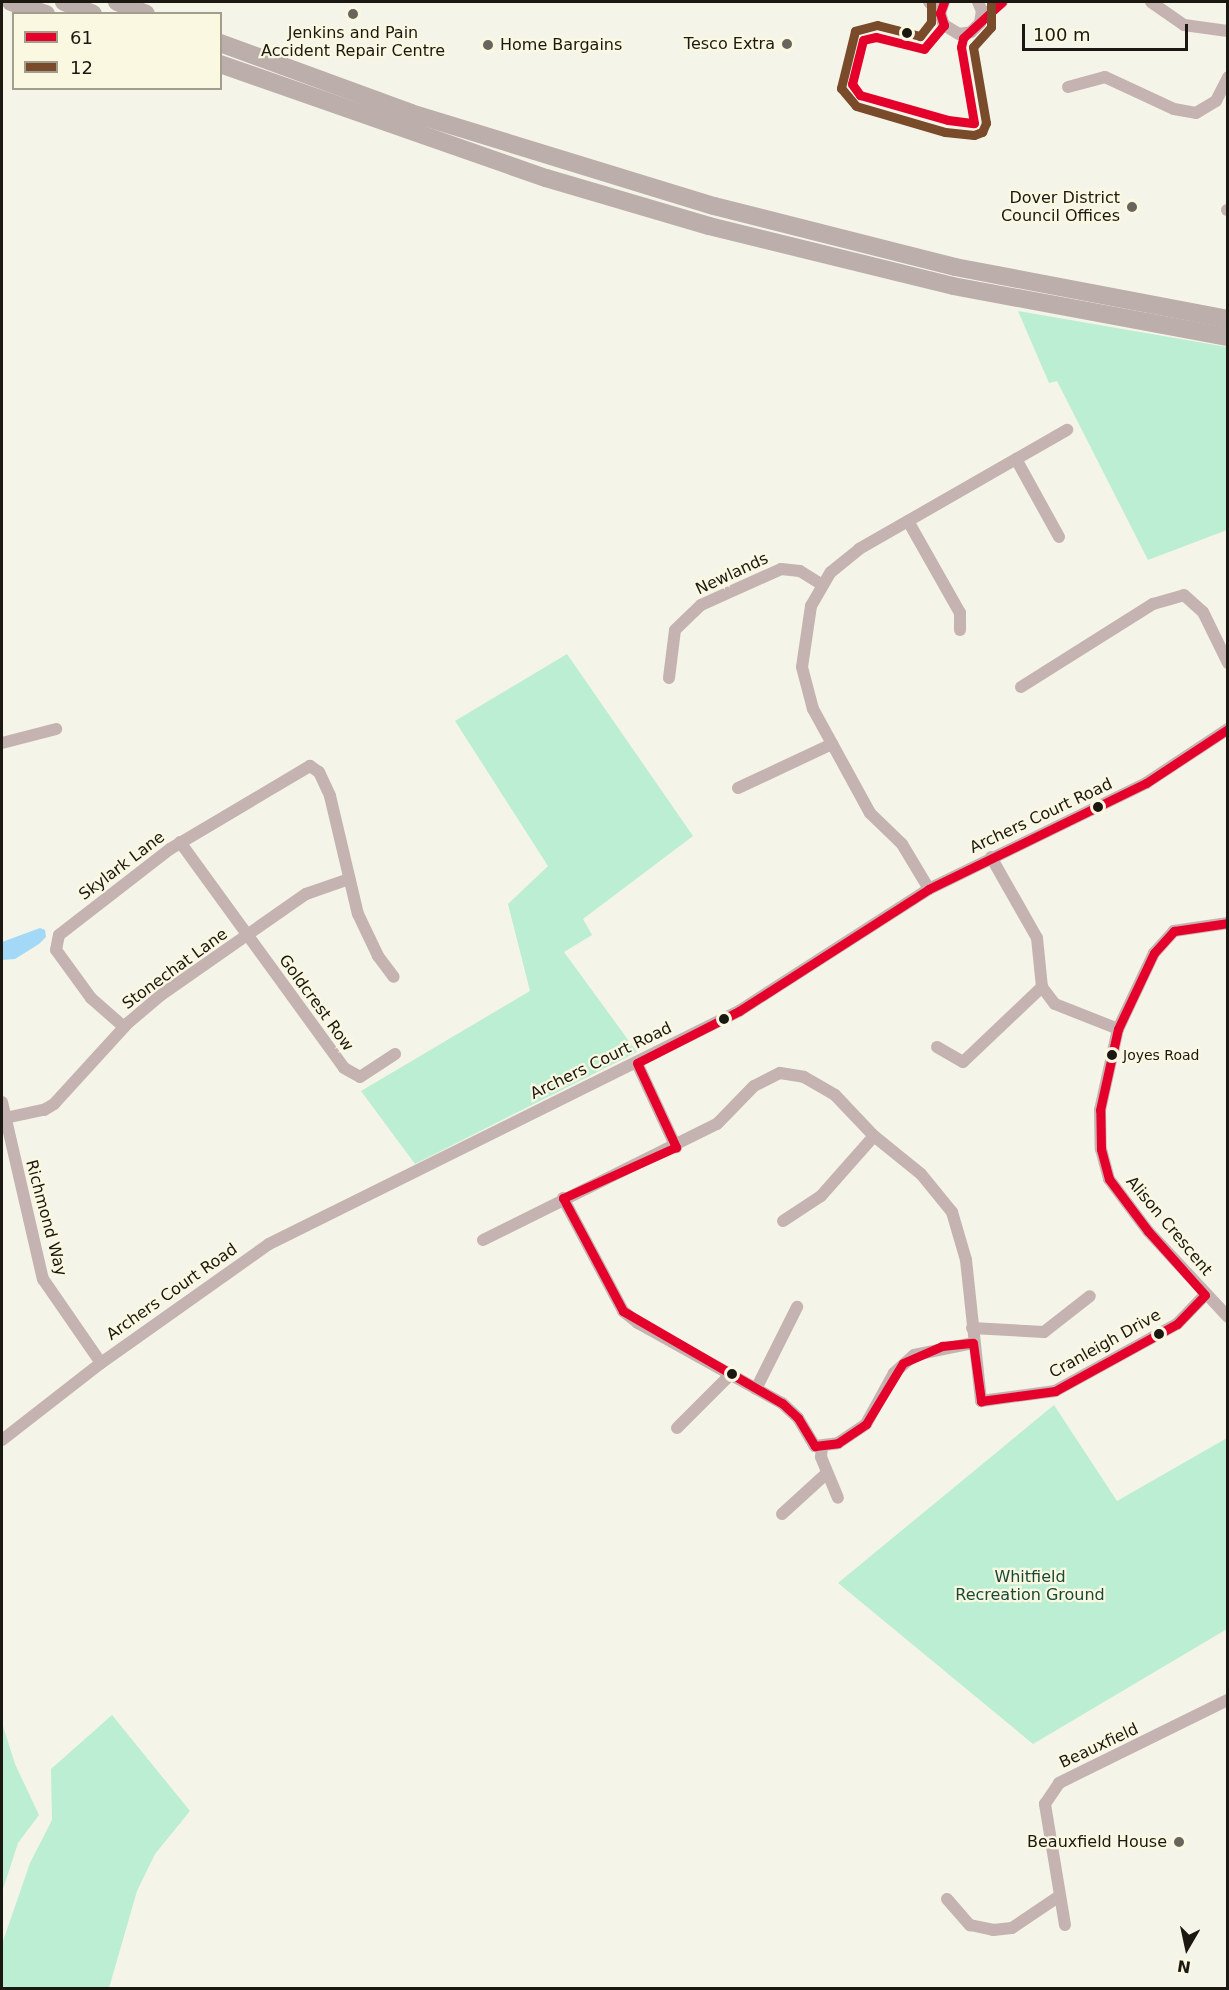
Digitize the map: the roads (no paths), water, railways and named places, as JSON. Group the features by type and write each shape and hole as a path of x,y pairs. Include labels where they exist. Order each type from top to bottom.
{"highway":[{"path":"11,2 40,12"},
{"path":"64,2 88,12"},
{"path":"117,2 142,12"},
{"path":"123,2 143,12"},
{"path":"222,44 411,113 714,206 954,267 1227,319"},
{"path":"222,65 271,84 546,178 709,226 953,286 1227,337"},
{"path":"222,75 242,81 271,84"}],"street":[{"path":"929,2 942,7 947,30 960,34 976,28 982,17 1002,2"},
{"path":"978,2 982,17"},
{"path":"1152,2 1184,25 1227,31"},
{"path":"1068,87 1105,77 1174,110 1196,113 1216,101 1227,77"},
{"path":"929,889 902,844 870,813 813,709 802,668 806,628 822,585 844,560 1066,430"},
{"path":"1016,459 1059,537"},
{"path":"908,521 960,613 960,630"},
{"name":"Newlands","path":"669,678 675,630 701,605 782,569 800,571 822,585"},
{"path":"1021,687 1153,604 1184,595 1203,612 1227,663"},
{"path":"2,743 56,729"},
{"name":"Archers Court Road","path":"2,1440 101,1363 269,1244 422,1166 637,1063 739,1011 929,889 1146,783 1227,729"},
{"path":"738,788 832,744"},
{"name":"Skylark Lane","path":"124,1028 91,998 56,950 56,942 59,934 180,842 310,766 319,772 330,796 349,879"},
{"name":"Goldcrest Row","path":"180,842 247,937 349,1073 367,1074 395,1054"},
{"path":"991,857 1036,938 1042,987 1055,1005 1118,1029"},
{"path":"349,879 368,936 394,976"},
{"name":"Stonechat Lane","path":"5,1118 44,1110 54,1104 124,1028 161,995 306,894 349,879"},
{"name":"Alison Crescent","path":"1227,922 1174,931 1154,953 1118,1029 1100,1110 1101,1149 1109,1179 1148,1232 1227,1317"},
{"path":"937,1047 963,1062 1042,987"},
{"path":"637,1063 676,1147"},
{"name":"Cranleigh Drive","path":"483,1240 562,1198 676,1147 717,1124 754,1086 780,1073 804,1077 835,1095 874,1136 921,1174 952,1212 966,1260 981,1401 1047,1394 1177,1324 1204,1294"},
{"name":"Richmond Way","path":"2,1102 43,1279 101,1363"},
{"path":"783,1221 821,1196 874,1136"},
{"path":"562,1198 623,1311 638,1323 792,1411 810,1442 822,1446 838,1443 866,1424 894,1373 914,1355 974,1342"},
{"path":"972,1328 1044,1332 1090,1296"},
{"path":"756,1389 797,1307"},
{"path":"677,1428 730,1375"},
{"path":"822,1446 826,1474 838,1498"},
{"path":"782,1514 826,1474"},
{"name":"Beauxfield","path":"1065,1925 1058,1897 1044,1804 1059,1783 1227,1700"},
{"path":"946,1899 970,1925 993,1930 1012,1928 1058,1897"}],"water":[{"path":"40,928 45,930 46,937 39,944 15,959 2,960 2,942"}],"place":[{"name":"Jenkins and Pain Accident Repair Centre","path":"353,14"},
{"name":"Tesco Extra","path":"787,44"},
{"name":"Home Bargains","path":"488,45"},
{"name":"Dover District Council Offices","path":"1132,207"},
{"name":"Joyes Road","path":"1112,1055"},
{"name":"Beauxfield House","path":"1179,1842"}],"park label":[{"name":"Whitfield Recreation Ground","path":"1030,1586"}]}
